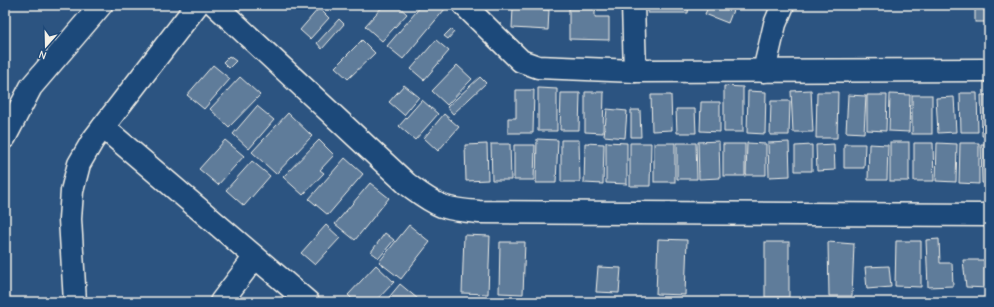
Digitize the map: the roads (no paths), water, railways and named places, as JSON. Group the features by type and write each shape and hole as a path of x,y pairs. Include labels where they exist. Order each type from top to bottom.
{"street":[{"path":"5,137 31,86 101,5"},
{"path":"75,302 70,219 72,191 79,164 93,140 197,5"},
{"path":"215,5 407,184 442,206 479,212 989,215"},
{"path":"464,5 521,61 538,67 635,71 989,70"},
{"path":"633,5 635,71"},
{"path":"764,71 775,24 783,5"},
{"path":"103,127 308,302"},
{"path":"221,302 255,257"}]}
